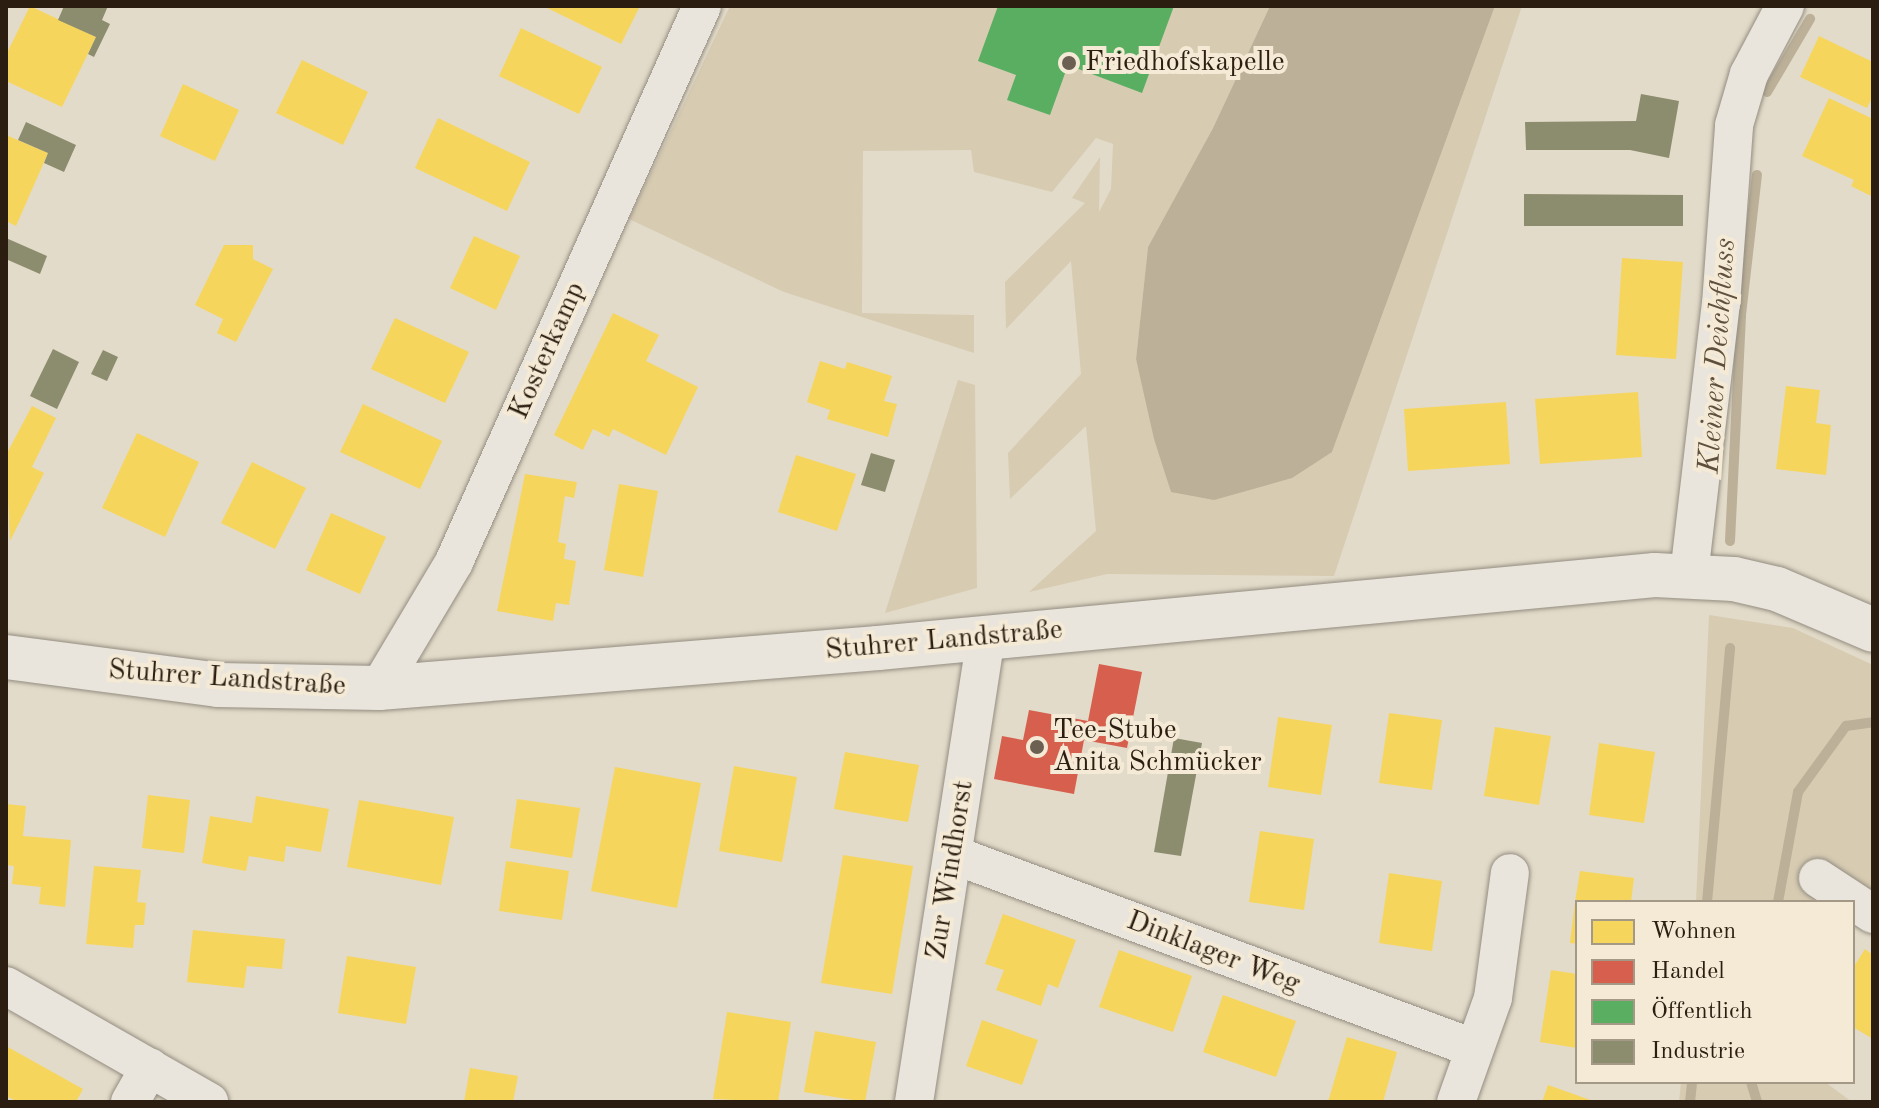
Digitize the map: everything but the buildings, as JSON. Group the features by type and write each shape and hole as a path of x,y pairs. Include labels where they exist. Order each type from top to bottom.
{"main road":[{"name":"Stuhrer Landstraße","path":"6,657 218,685 379,688 986,638 1556,582 1689,575 1777,589 1873,630"}],"street":[{"name":"Kosterkamp","path":"379,688 454,562 702,6"},
{"path":"1689,575 1721,304 1734,125 1749,74 1785,6"},
{"name":"Zur Windhorst","path":"914,1102 986,638"},
{"name":"Dinklager Weg","path":"954,855 1473,1048"},
{"path":"1456,1102 1493,998 1510,873"},
{"path":"1818,878 1852,900"},
{"path":"1855,902 1873,914"},
{"path":"6,986 209,1102"},
{"path":"130,1102 150,1067"}],"shaded area":[{"path":"730,6 1270,6 1213,128 1148,247 1136,359 1171,492 1332,452 1495,6 1522,6 1334,576 1107,574 1029,592 1096,531 1086,426 1010,499 1008,453 1081,374 1071,261 1006,329 1005,282 1085,203 1072,198 1100,157 1099,212 1111,189 1113,144 1096,138 1052,192 974,172 971,150 863,151 862,313 974,315 974,353 784,292 629,219"},
{"path":"1270,6 1495,6 1332,452 1292,478 1214,500 1171,492 1154,439 1136,359 1148,247 1213,128"},
{"path":"958,380 975,385 977,588 885,613"},
{"path":"1709,615 1793,628 1873,665 1873,899 1696,900"},
{"path":"1681,1084 1828,1084 1852,1102 1679,1102"}],"waterway":[{"name":"Kleiner Deichfluss","path":"1767,92 1810,19"},
{"name":"Kleiner Deichfluss","path":"1730,541 1741,315 1757,175"},
{"name":"Kleiner Deichfluss","path":"1707,900 1730,648"},
{"path":"1778,900 1798,792 1846,726 1873,722"},
{"name":"Kleiner Deichfluss","path":"1690,1102 1692,1084"},
{"path":"1752,1084 1757,1102"}],"place":[{"name":"Friedhofskapelle","path":"1069,63"},
{"name":"Tee-Stube Anita Schmücker","path":"1037,747"}]}
